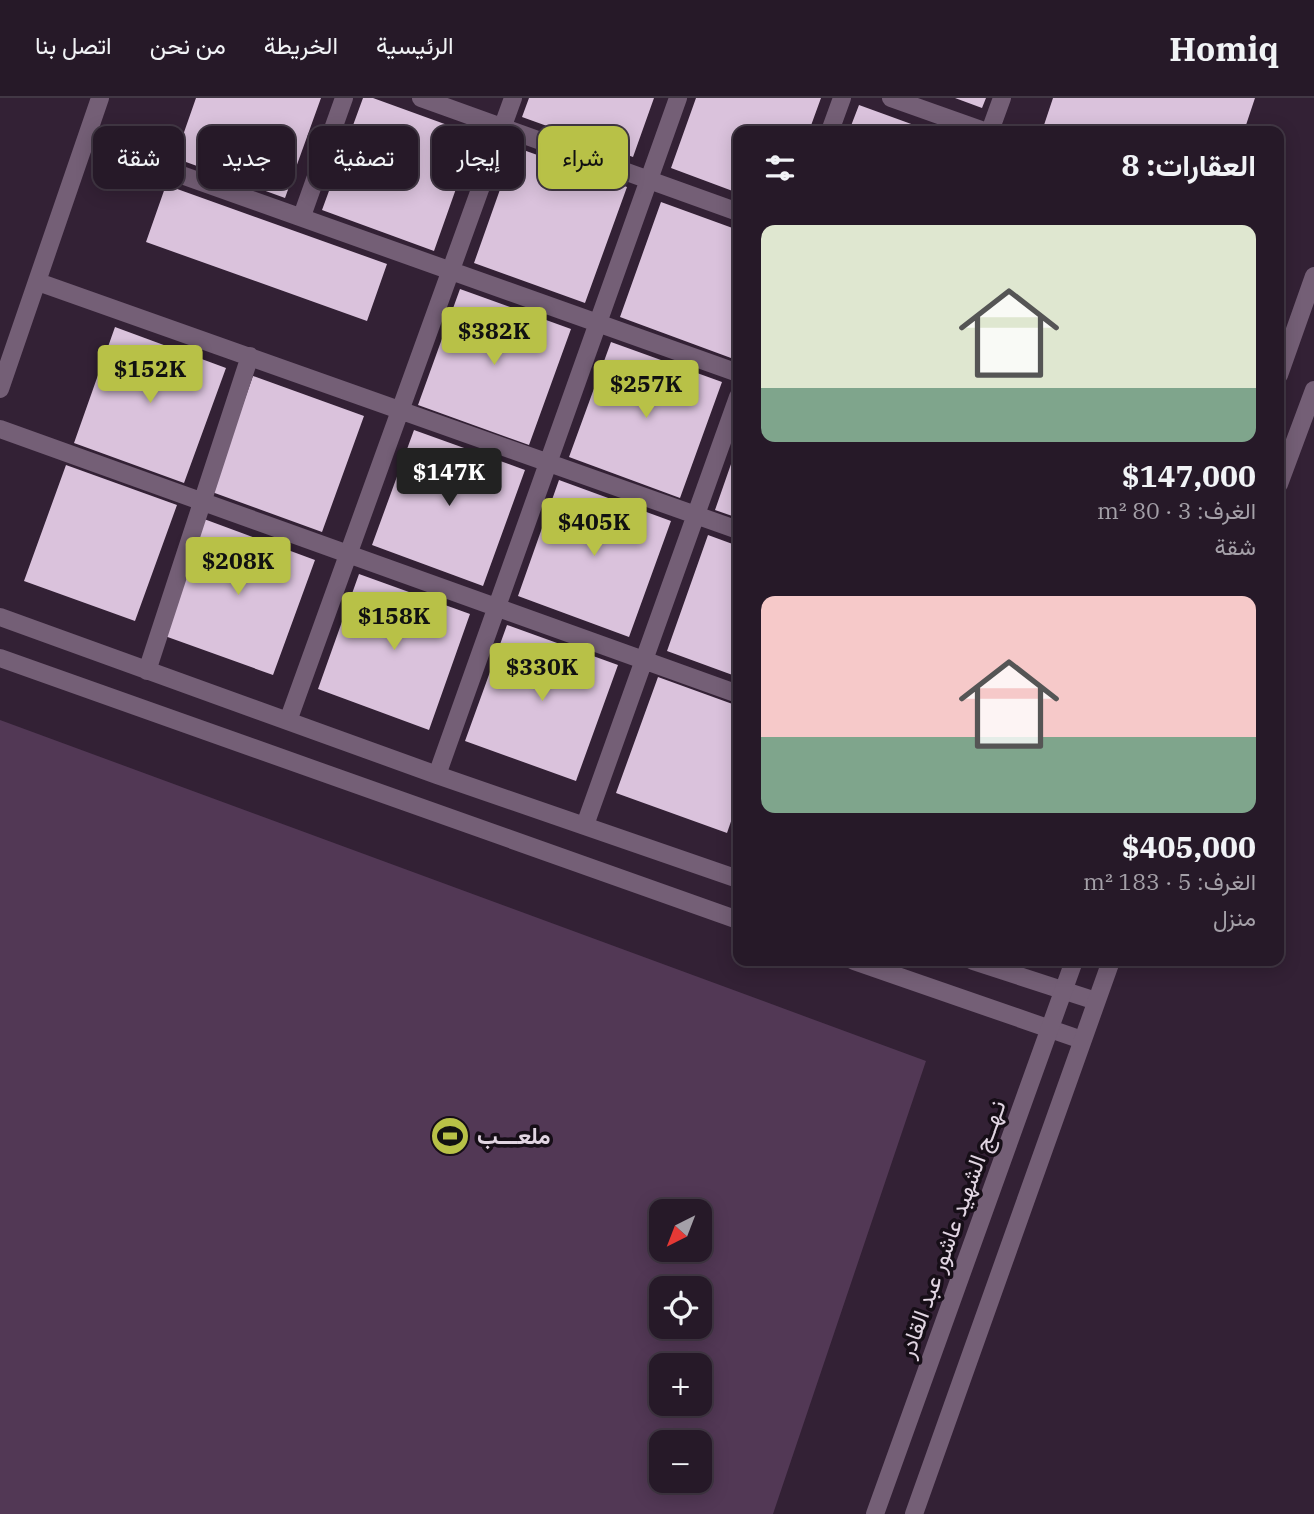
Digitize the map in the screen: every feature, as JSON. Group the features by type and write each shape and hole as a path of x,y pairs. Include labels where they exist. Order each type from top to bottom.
{"street":[{"path":"0,388 100,98"},
{"path":"302,216 344,98"},
{"path":"421,98 504,126 513,98"},
{"path":"437,775 599,325 677,98"},
{"path":"832,126 842,98"},
{"path":"891,98 970,126"},
{"path":"992,126 1002,98"},
{"path":"524,133 733,210"},
{"path":"86,141 733,371"},
{"path":"288,722 481,189"},
{"path":"1284,361 1314,276"},
{"path":"38,282 550,461 733,528"},
{"path":"147,671 250,356"},
{"path":"1284,471 1314,390"},
{"path":"585,825 733,411"},
{"path":"0,429 733,692"},
{"path":"0,617 437,775 733,877"},
{"path":"0,658 733,918"},
{"path":"868,966 1082,1040"},
{"path":"987,966 1097,1002"},
{"name":"نـهــج الشهيد عاشور عبد القادر","path":"875,1514 981,1227 1072,966"},
{"path":"914,1514 1109,966"}],"shaded area":[{"name":"ملعـــب","path":"0,720 926,1061 773,1514 0,1514"}],"building":[{"path":"196,98 321,98 295,170 295,126 198,126 198,166 184,161 184,132"},
{"path":"363,98 373,98 450,126 432,126 432,189 456,189 434,251 322,210 330,189 418,189 418,126 353,126"},
{"path":"529,98 654,98 633,157 628,155 628,126 547,126 522,117"},
{"path":"696,98 821,98 811,126 733,126 733,191 671,168"},
{"path":"955,98 986,98 982,108"},
{"path":"1053,98 1255,98 1246,126 1044,126"},
{"path":"859,105 917,126 851,126"},
{"path":"524,150 538,155 538,189 626,189 585,303 474,263 500,189 524,189"},
{"path":"165,189 177,189 387,264 367,321 146,242"},
{"path":"260,189 288,189 285,198"},
{"path":"661,202 733,228 731,358 620,317"},
{"path":"460,289 571,329 529,445 418,405"},
{"path":"115,327 226,368 184,483 74,443"},
{"path":"611,342 722,382 680,498 569,457"},
{"path":"253,376 364,416 322,532 212,492"},
{"path":"414,430 525,470 483,586 372,545"},
{"path":"733,458 733,516 715,510"},
{"path":"66,465 177,505 135,621 24,581"},
{"path":"559,480 671,521 629,637 518,596"},
{"path":"204,519 315,560 273,675 162,635"},
{"path":"708,535 733,544 733,675 667,651"},
{"path":"359,574 470,614 429,730 318,689"},
{"path":"507,625 618,665 576,781 465,741"},
{"path":"658,677 733,704 733,816 727,833 616,793"}],"place":[{"name":"ملعـــب","path":"450,1136"}]}
